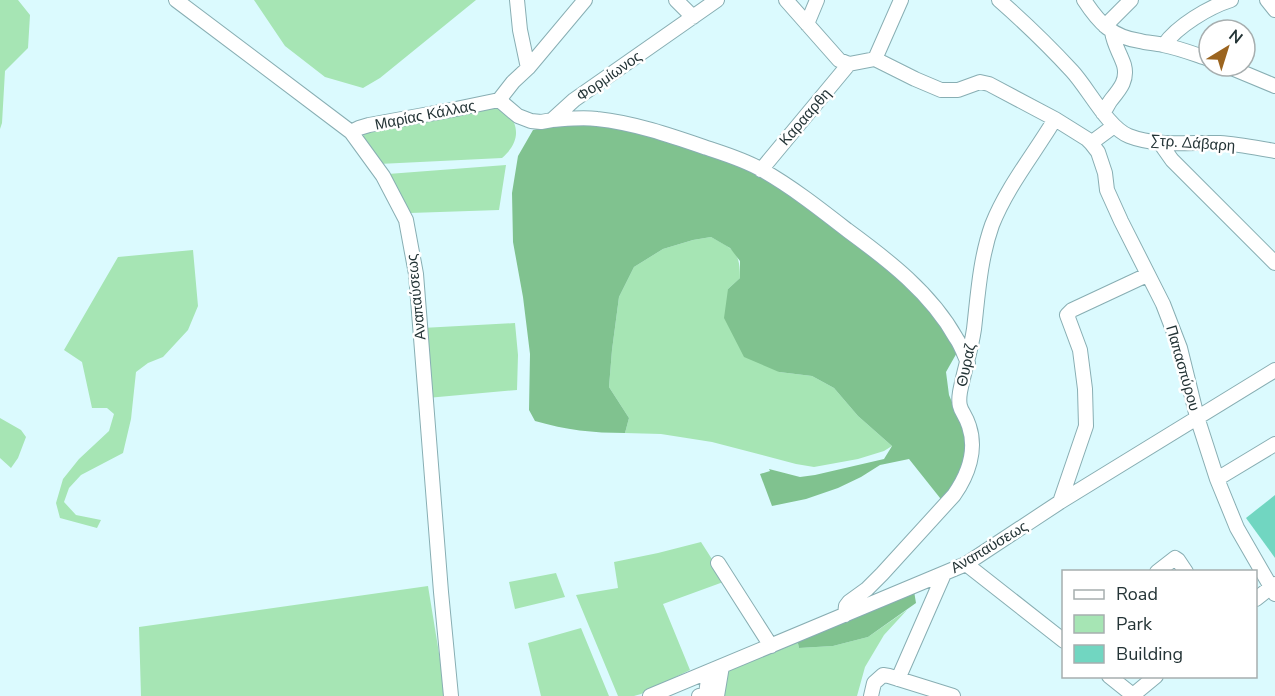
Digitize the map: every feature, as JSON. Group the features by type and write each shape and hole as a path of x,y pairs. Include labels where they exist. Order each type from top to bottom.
{"street":[{"name":"Αναπαύσεως","path":"176,0 351,132 383,176 406,220 416,274 451,696"},
{"path":"517,0 520,30 528,68"},
{"path":"585,0 499,100 518,116 531,121 599,119 640,127 747,162 792,189 904,275 932,303 956,337 968,363"},
{"path":"676,0 693,17"},
{"name":"Φορμίωνος","path":"552,120 574,100 717,0"},
{"path":"786,0 829,50 839,60 849,64 875,59 941,90 958,90 980,82 989,84 1055,119 1091,143 1114,126 1071,69 999,0"},
{"path":"807,24 816,0"},
{"path":"875,59 901,0"},
{"path":"1084,0 1109,29 1121,36 1164,45 1197,55"},
{"path":"1109,29 1131,0"},
{"path":"1164,45 1190,21 1232,0"},
{"path":"1267,0 1275,10"},
{"path":"1103,113 1120,91 1126,78 1124,65 1109,29"},
{"name":"Καρααρθη","path":"761,170 849,64"},
{"path":"1256,78 1275,86"},
{"name":"Μαρίας Κάλλας","path":"351,132 369,125 499,100"},
{"name":"Θυραζ","path":"845,615 849,602 882,574 954,495 963,482 968,470 971,440 969,425 959,407 960,392 974,330 986,244 1013,183 1055,119"},
{"name":"Στρ. Δάβαρη","path":"1114,126 1129,137 1160,143 1222,143 1275,151"},
{"name":"Παπασπύρου","path":"1091,143 1098,152 1105,173 1107,190 1163,304 1180,348 1197,417 1217,479 1237,528 1274,588"},
{"path":"1160,143 1172,160 1275,263"},
{"path":"1060,502 1086,426 1085,389 1080,350 1067,315 1072,310 1147,275"},
{"name":"Αναπαύσεως","path":"657,695 966,564 1060,502 1275,370"},
{"path":"1217,479 1275,444"},
{"path":"1160,570 1175,558 1179,560 1185,570"},
{"path":"718,563 771,646"},
{"path":"966,564 1062,639"},
{"path":"898,679 944,574"},
{"path":"1257,598 1274,588"},
{"path":"699,696 706,694 716,669"},
{"path":"716,669 717,696"},
{"path":"871,696 874,683 883,675 953,696"},
{"path":"1111,678 1132,696 1154,678"}],"green space":[{"path":"0,0 18,0 30,15 28,48 5,71 0,129"},
{"path":"254,0 476,0 380,78 363,88 325,77 285,46"},
{"path":"500,106 512,118 516,131 513,145 502,158 379,164 364,140 363,131"},
{"path":"597,122 659,137 755,171 885,263 930,305 959,349 946,372 949,395 965,434 966,464 944,503 909,459 880,465 838,488 806,499 772,506 760,474 770,471 769,469 800,477 815,475 884,459 892,446 858,416 834,388 812,376 779,372 744,357 724,318 728,289 740,278 740,261 730,248 711,237 663,249 634,267 619,297 609,387 629,418 625,433 580,430 535,421 529,410 530,354 513,242 512,193 518,156 533,130 550,126"},
{"path":"506,165 499,210 410,213 388,174"},
{"path":"711,237 734,252 737,257 740,278 728,289 779,372 812,376 834,388 858,416 892,446 884,451 858,459 814,467 712,442 661,434 625,433 629,418 609,387 619,297 634,267 663,249"},
{"path":"193,250 198,306 188,330 163,357 148,363 136,372 131,419 123,453 81,475 69,488 64,502 76,515 101,520 97,528 60,518 56,503 63,479 79,459 109,431 114,414 107,408 92,408 82,362 64,350 118,257"},
{"path":"515,323 518,355 517,390 427,398 422,328"},
{"path":"0,418 21,430 26,437 18,458 11,468 0,458"},
{"path":"701,542 726,581 663,604 690,670 641,694 618,696 576,595 618,588 614,562"},
{"path":"556,573 565,597 515,609 509,582"},
{"path":"428,586 446,696 141,696 139,627"},
{"path":"914,591 916,603 868,637 833,646 799,648 797,639"},
{"path":"907,610 884,635 865,667 857,696 723,696 728,669 797,639 799,648 833,646 868,637"},
{"path":"581,628 609,696 541,696 528,643"}],"building":[{"path":"1275,495 1275,558 1246,518"}]}
